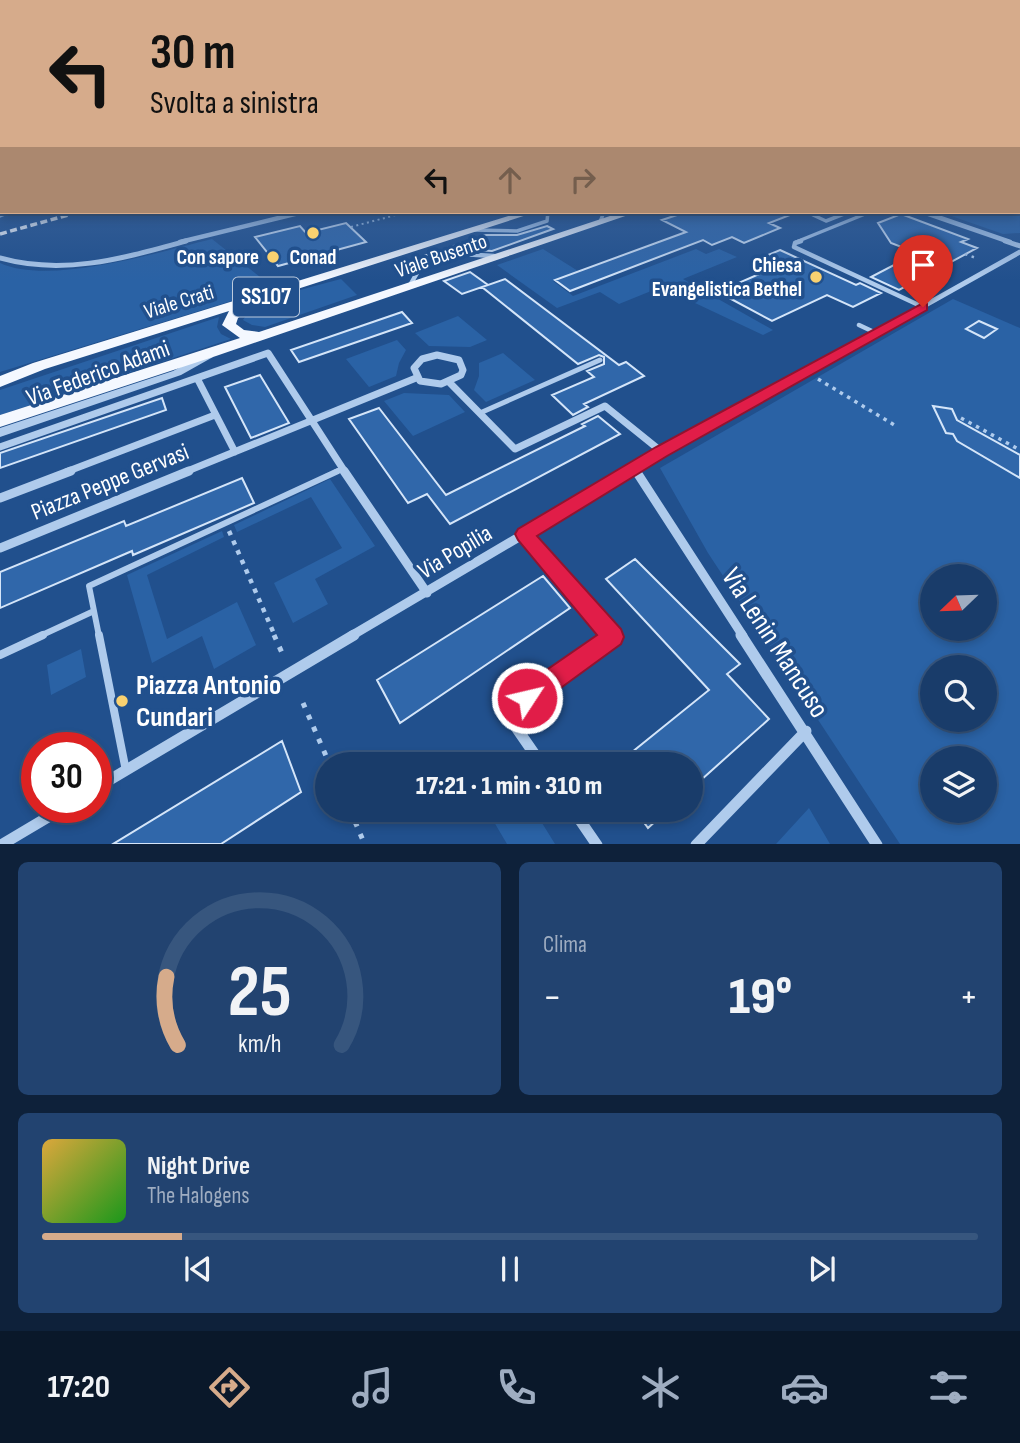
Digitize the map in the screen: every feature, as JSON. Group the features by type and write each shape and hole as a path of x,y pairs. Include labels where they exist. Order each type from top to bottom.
{"main road":[{"name":"Viale Crati","path":"0,380 525,214"},
{"name":"Viale Busento","path":"262,336 498,257 602,217 620,214"},
{"path":"253,301 231,316 229,325 240,334 262,336"},
{"name":"Via Federico Adami","path":"0,421 262,336"}],"street":[{"path":"0,258 28,265 87,263 132,255 295,214"},
{"path":"929,214 1020,246"},
{"name":"Via Popilia","path":"112,779 634,468 1020,252"},
{"name":"Via Federico Adami","path":"0,433 177,373 211,353"},
{"path":"0,447 268,354 310,421 427,593"},
{"path":"445,355 462,365 461,375 450,383 427,384 416,377 414,368 422,359 445,355"},
{"name":"Piazza Peppe Gervasi","path":"0,548 416,377"},
{"path":"197,378 234,452"},
{"path":"450,383 515,449 605,406 662,452"},
{"name":"Piazza Peppe Gervasi","path":"0,498 215,415"},
{"name":"Via Lenin Mancuso","path":"634,468 876,844"},
{"path":"524,534 613,637 506,713 533,752"},
{"path":"697,844 806,731"},
{"path":"581,822 596,844"},
{"path":"3,844 38,823"}],"lane":[{"path":"474,230 517,231 547,221 548,214"},
{"path":"813,215 827,221 843,214"},
{"path":"865,214 795,243 794,247 923,307"},
{"path":"859,324 876,333"},
{"path":"480,413 600,360"},
{"path":"126,771 89,586 342,469"},
{"path":"0,655 94,611"}],"path":[{"path":"351,227 400,214"},
{"path":"965,254 976,258"},
{"path":"816,377 896,426"},
{"path":"961,418 1020,450"},
{"path":"226,524 283,655"},
{"path":"303,703 324,752"},
{"path":"355,822 365,844"}],"shaded area":[{"path":"946,214 1020,214 1020,233 1003,234"},
{"path":"212,239 274,288 0,372 0,263 21,269 75,269"},
{"path":"543,249 578,271 553,281 573,296 696,249 706,254 719,249 737,257 683,279 773,330 763,335 661,287 619,304 600,292 557,308 497,265"},
{"path":"341,279 357,295 265,327 243,320 260,305 273,299"},
{"path":"953,299 1020,328 1020,844 900,844 708,553 660,468"},
{"path":"458,316 487,340 470,347 429,346 415,333"},
{"path":"219,317 217,327 221,334 231,339 0,415 0,390"},
{"path":"397,340 406,350 396,376 369,387 346,359"},
{"path":"503,353 535,380 486,402 474,390 479,376 479,363"},
{"path":"404,393 449,395 465,412 413,436 384,401"},
{"path":"330,479 375,546 315,579 328,604 293,623 274,583 342,548 311,497 237,532 234,525"},
{"path":"222,531 224,537 147,575 167,639 237,602 256,645 214,669 202,636 152,663 127,575"},
{"path":"81,649 86,677 51,695 47,665"},
{"path":"809,808 830,844 776,844"},
{"path":"494,822 541,822 555,844 507,844"}],"building":[{"path":"680,214 792,214 769,223 780,228 744,243 732,237 712,245 703,240 570,291 555,280 686,232 662,220"},
{"path":"901,214 968,239 961,242 977,248 899,290 871,277 917,253 891,243 878,223"},
{"path":"346,223 366,242 278,266 255,237 300,226 306,233"},
{"path":"547,226 553,229 492,251 461,249 419,262 415,259 486,235 517,235"},
{"path":"780,250 856,285 860,283 881,293 853,307 827,295 772,321 718,292 773,268 756,260"},
{"path":"470,272 488,285 462,294 444,281"},
{"path":"505,279 619,365 626,362 644,376 584,404 588,407 573,415 552,395 594,377 587,371 604,364 604,357 599,355 578,364 482,287"},
{"path":"402,312 412,323 299,362 291,350"},
{"path":"979,321 997,329 984,338 966,329"},
{"path":"260,375 289,423 251,438 225,387"},
{"path":"162,398 166,410 0,468 0,453"},
{"path":"933,406 952,409 957,420 1020,455 1020,478 957,441 953,434 946,433"},
{"path":"379,408 446,495 585,426 582,424 598,416 620,434 450,524 427,494 408,503 349,419"},
{"path":"242,478 254,503 133,555 132,551 0,608 0,572 124,521 126,526"},
{"path":"635,559 740,664 727,674 769,719 703,778 703,752 632,752 709,690 606,579"},
{"path":"543,576 570,608 400,723 377,680"},
{"path":"282,741 301,792 221,844 113,844"},
{"path":"644,822 655,822 648,828"}],"railway":[{"path":"0,234 72,214"}],"place":[{"name":"Conad","path":"313,233"},
{"name":"Con sapore","path":"273,257"},
{"name":"Chiesa Evangelistica Bethel","path":"816,277"},
{"name":"Piazza Antonio Cundari","path":"122,701"}],"route":[{"path":"527,698 613,637 524,534 662,452 923,307"}]}
